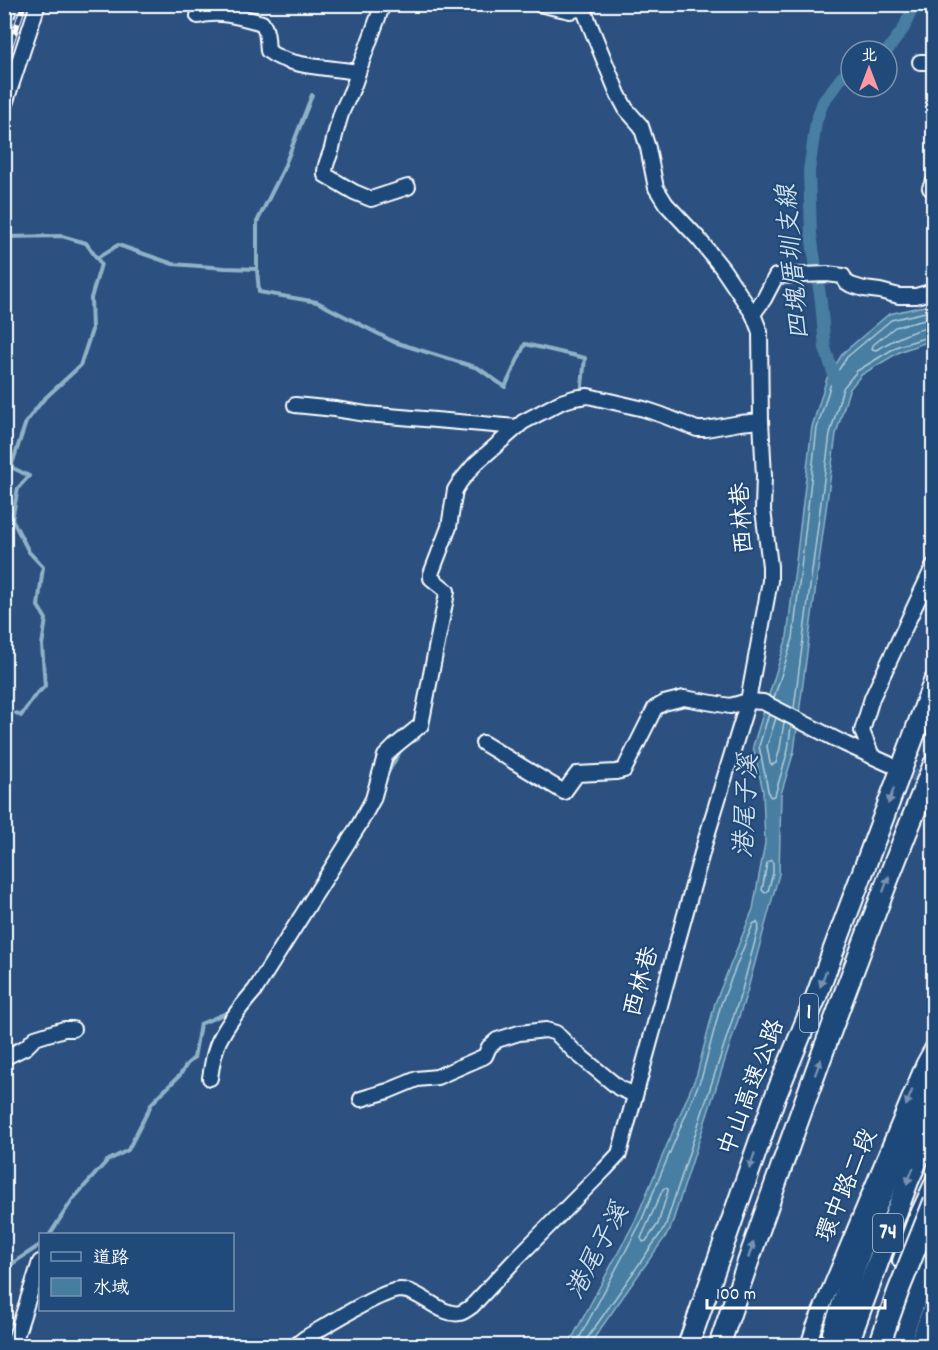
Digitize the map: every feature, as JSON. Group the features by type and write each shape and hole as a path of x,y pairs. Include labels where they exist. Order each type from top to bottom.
{"highway":[{"name":"中山高速公路","path":"688,1346 774,1100 816,998 933,682"},
{"name":"1","path":"719,1346 800,1113 933,764"},
{"path":"836,1341 872,1216 933,1076"},
{"name":"74","path":"836,1341 933,1123"},
{"name":"74","path":"880,1346 933,1202"},
{"path":"898,1346 933,1248"}],"street":[{"path":"4,107 38,4"},
{"path":"383,4 355,84 342,111 326,163 325,175 372,200 408,187"},
{"path":"538,4 570,11 583,6"},
{"name":"西林巷","path":"295,1346 304,1338 375,1299 398,1290 415,1294 448,1312 459,1313 472,1306 619,1154 705,842 748,701 770,581 763,510 760,332 753,315 722,268 686,224 666,204 656,188 641,126 626,109 618,94 583,6"},
{"path":"198,16 209,13 262,23 267,34 268,51 271,54 307,65 358,72"},
{"path":"753,315 776,276 827,274 843,276 851,285 899,296 916,297 933,291"},
{"path":"210,1078 220,1038 239,1008 255,990 359,825 373,799 385,756 421,725 447,591 431,578 431,574 448,527 455,490 475,464 523,422 561,402 574,398 588,396 644,409 697,429 761,421"},
{"path":"295,405 366,414 518,427"},
{"path":"872,756 862,731 872,698 933,565"},
{"path":"483,743 564,792 577,774 624,770 655,708 664,703 684,698 730,706 748,701 763,702 889,764"},
{"path":"4,1057 26,1047 34,1038 64,1029 73,1029"},
{"path":"361,1099 417,1080 437,1077 485,1056 489,1047 497,1040 519,1033 546,1030 556,1033 619,1088 635,1095"},
{"name":"環中路二段","path":"808,1346 919,1074 933,1045"},
{"path":"869,1346 915,1220 933,1179"},
{"path":"13,1346 39,1265"},
{"path":"916,1346 933,1299"}],"path":[{"path":"4,48 19,4"}],"water":[{"path":"933,304 933,340 901,351 861,375 849,390 836,434 794,751 781,794 779,874 747,992 670,1230 589,1345 568,1346 635,1221 697,1074 715,1003 753,909 765,843 763,791 753,746 787,637 812,427 827,378 843,353 889,314"}],"waterway":[{"name":"四塊厝圳支線","path":"896,39 904,28 914,4"},
{"name":"四塊厝圳支線","path":"837,385 825,348 811,234 809,171 816,122 823,102 839,81"},
{"path":"312,95 283,170 257,222 259,292 317,302 394,342 478,368 505,387 525,344 585,358 581,395"},
{"path":"4,237 62,236 86,243 101,264 91,298 92,330 80,366 43,400 26,422 11,467 29,476 18,488 12,519 29,552 43,567 38,606 46,619 42,645 45,686 33,698 21,716 16,713"},
{"path":"97,258 118,245 173,264 257,269"},
{"path":"385,778 403,746 418,739 420,731"},
{"path":"51,1233 73,1199 107,1161 128,1150 152,1103 194,1058 200,1024 231,1011"},
{"path":"4,1269 39,1246"}],"tunnel":[{"path":"894,766 934,784"}],"railway":[{"path":"4,65 24,4"}],"water label":[{"name":"港尾子溪","path":"748,806"},
{"name":"港尾子溪","path":"599,1252"}]}
